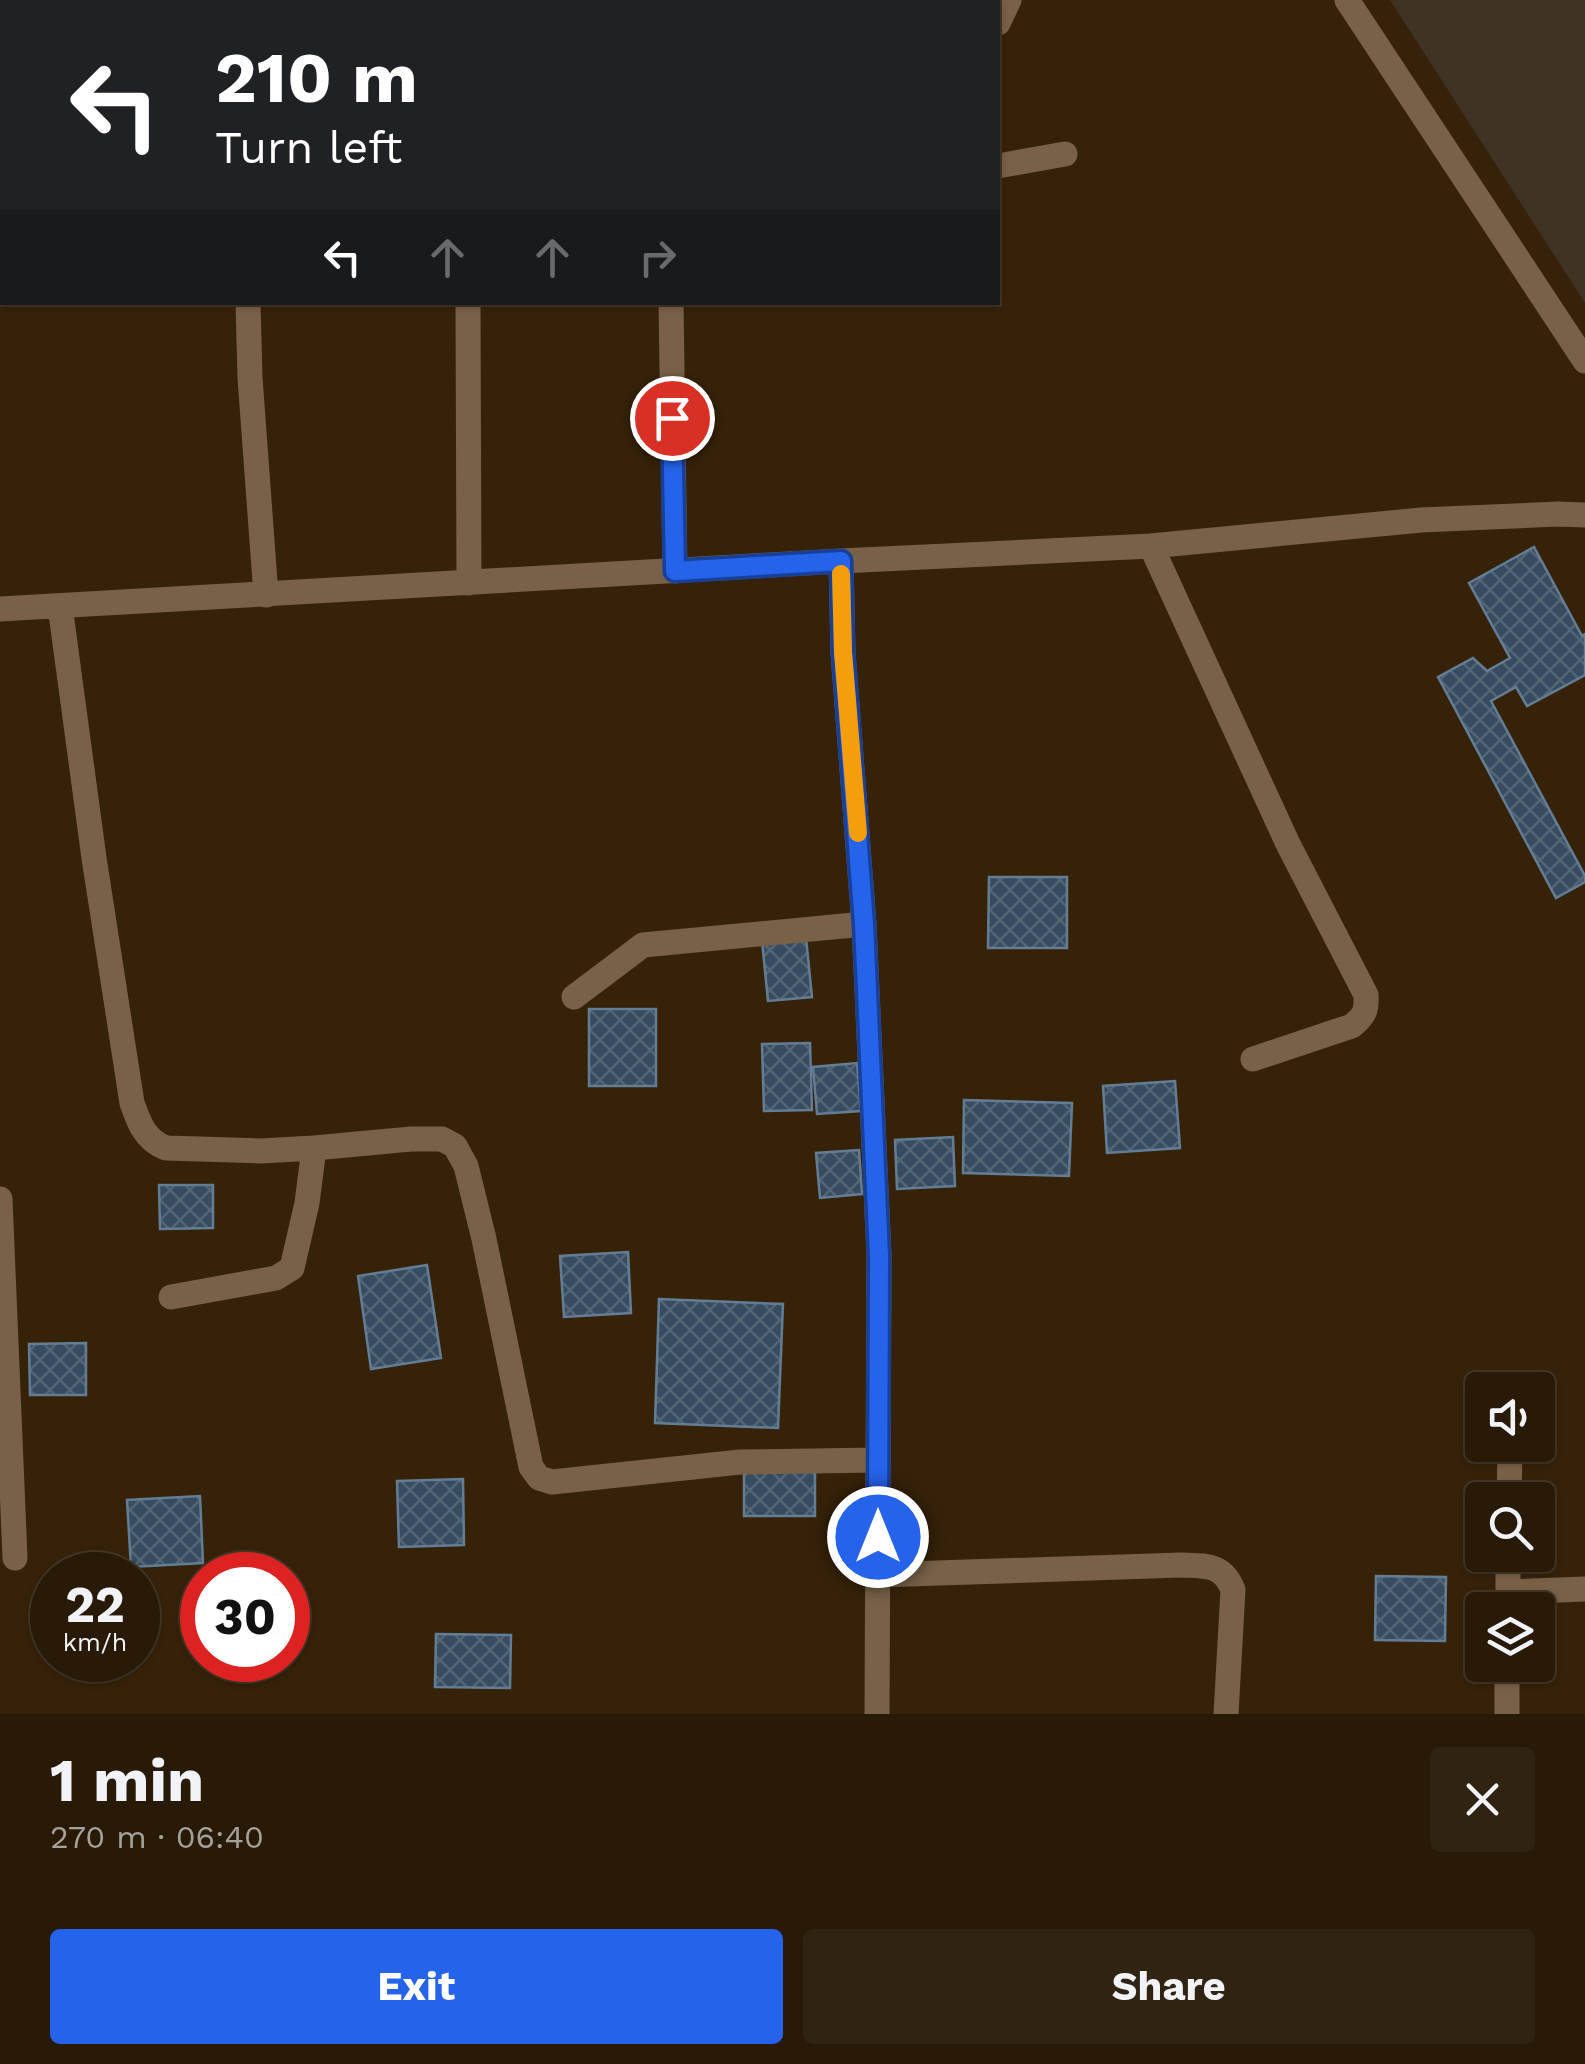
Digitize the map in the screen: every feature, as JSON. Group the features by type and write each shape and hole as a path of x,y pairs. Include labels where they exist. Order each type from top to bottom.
{"street":[{"path":"1347,0 1585,361"},
{"path":"1000,166 1065,154"},
{"path":"248,305 266,595"},
{"path":"468,305 469,582"},
{"path":"671,305 675,571"},
{"path":"0,609 1151,546 1421,520 1585,515"},
{"path":"1151,546 1288,844 1366,995 1367,1009 1352,1026 1253,1059"},
{"path":"841,561 843,652 864,924 879,1256 877,1714"},
{"path":"60,606 132,1104 141,1128 155,1144 166,1148 261,1151 442,1139 456,1146 466,1166 484,1238 528,1456 540,1478 552,1482 740,1462 878,1460"},
{"path":"574,997 643,945 864,924"},
{"path":"171,1298 276,1278 292,1268 307,1203 314,1148"},
{"path":"0,1199 15,1558"},
{"path":"878,1575 1182,1564 1222,1570 1233,1590 1226,1714"},
{"path":"1555,1594 1585,1589"},
{"path":"1507,1682 1507,1714"}],"shaded area":[{"path":"1390,0 1585,0 1585,303"}],"building":[{"path":"1534,547 1582,636 1585,634 1585,675 1527,706 1516,687 1491,701 1585,876 1585,882 1556,898 1438,677 1473,658 1487,671 1510,658 1469,583"},
{"path":"989,877 1067,877 1067,948 988,948"},
{"path":"806,938 812,997 768,1001 762,941"},
{"path":"589,1009 656,1009 656,1086 589,1086"},
{"path":"810,1043 812,1110 764,1111 762,1044"},
{"path":"857,1063 861,1111 817,1114 813,1067"},
{"path":"1175,1081 1180,1148 1107,1153 1103,1086"},
{"path":"964,1100 1072,1103 1069,1176 963,1173"},
{"path":"953,1137 955,1186 897,1189 895,1140"},
{"path":"859,1150 862,1194 820,1198 816,1153"},
{"path":"159,1185 213,1185 213,1228 160,1229"},
{"path":"628,1252 631,1313 564,1317 560,1256"},
{"path":"427,1265 441,1358 371,1369 358,1276"},
{"path":"659,1299 783,1304 778,1428 655,1423"},
{"path":"86,1343 86,1395 30,1395 29,1344"},
{"path":"744,1469 815,1469 815,1516 744,1516"},
{"path":"463,1479 464,1545 399,1547 397,1481"},
{"path":"200,1496 203,1552 180,1552 180,1564 160,1565 160,1552 130,1552 127,1500"},
{"path":"1376,1576 1446,1577 1445,1641 1375,1640"},
{"path":"436,1634 511,1635 510,1688 435,1687"}],"slow traffic":[{"path":"841,574 843,652 858,833"}],"route":[{"path":"672,418 675,571 841,561 843,652 864,924 879,1256 878,1537"}]}
